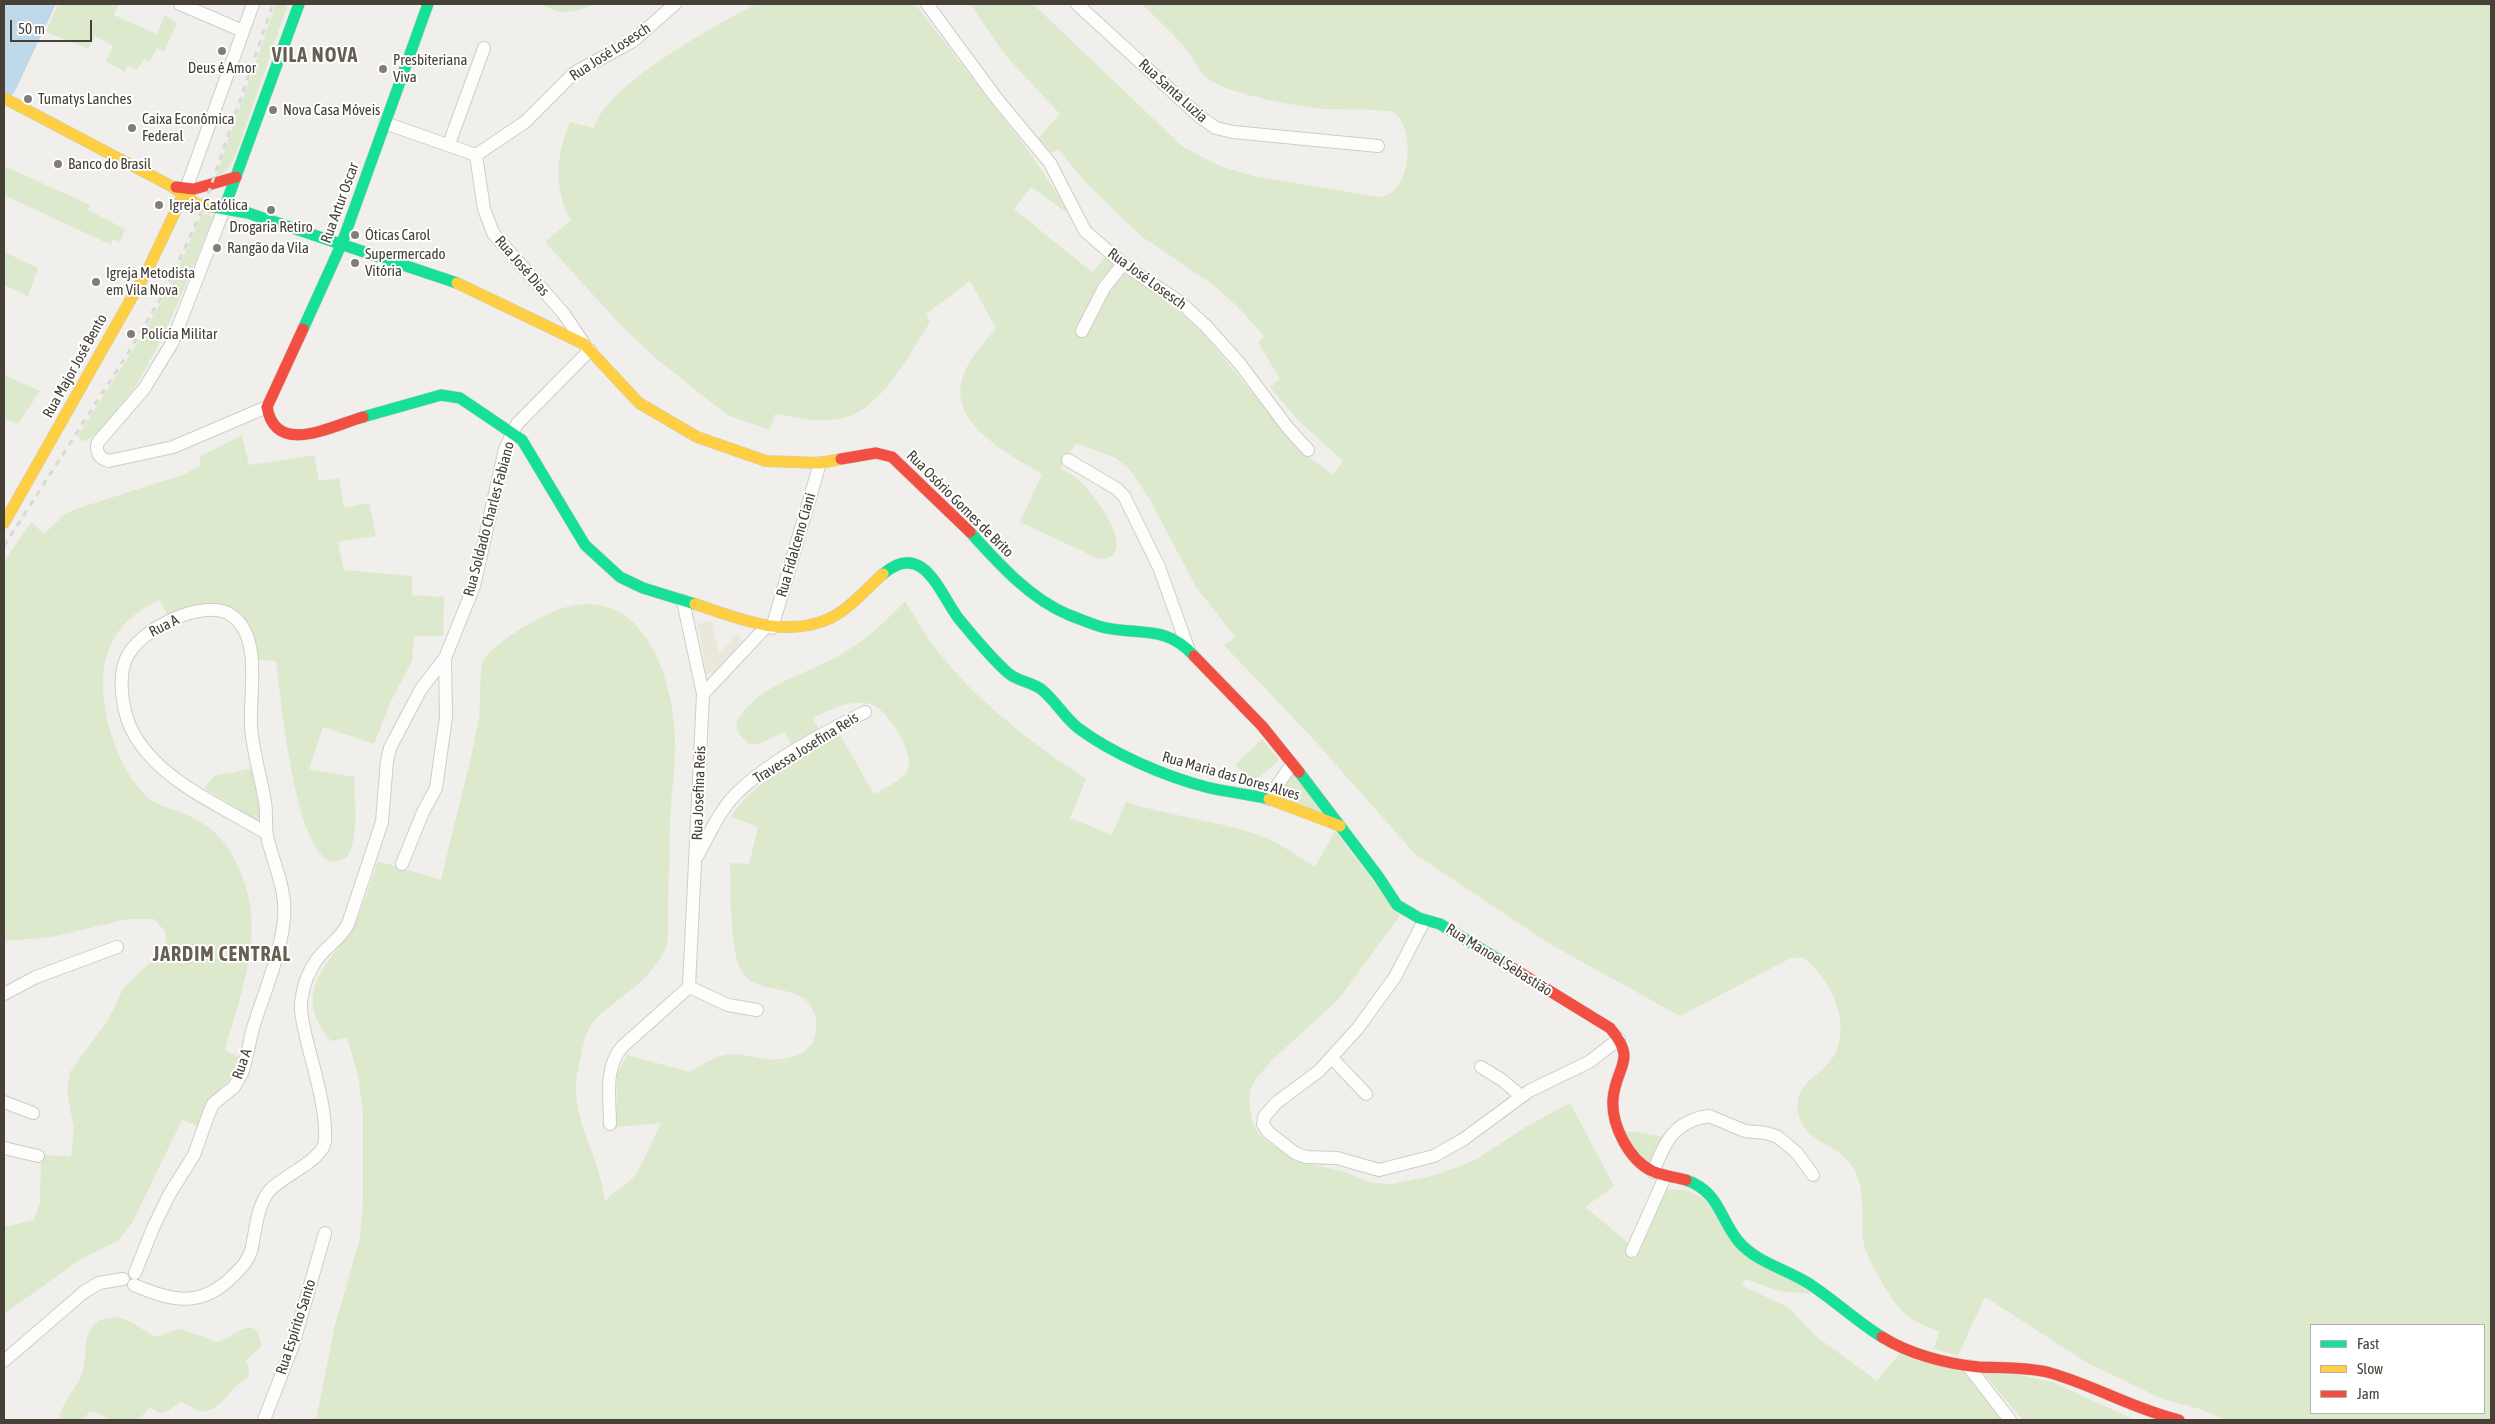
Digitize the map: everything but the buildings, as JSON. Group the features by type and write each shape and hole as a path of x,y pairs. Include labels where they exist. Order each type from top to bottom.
{"street":[{"path":"180,4 242,32"},
{"path":"184,192 253,4"},
{"path":"298,4 236,177 172,343 144,389 98,444 97,452 102,458 109,461 179,444 267,407 271,423 277,430 287,435 298,436 429,398 452,396 512,432 528,447 571,524 598,559 620,577 643,588 769,628 703,694"},
{"name":"Rua Artur Oscar","path":"267,407 342,243 428,4"},
{"name":"Rua José Losesch","path":"476,155 525,122 574,73 632,41 675,4"},
{"name":"Rua José Losesch","path":"927,4 997,99 1050,163 1085,232 1122,264 1180,302 1206,326 1235,358 1283,422 1308,450"},
{"name":"Rua Santa Luzia","path":"1077,4 1200,117 1216,128 1233,132 1378,146"},
{"path":"449,144 484,48"},
{"path":"4,98 27,112 184,192 236,177"},
{"path":"385,123 476,155"},
{"name":"Rua José Dias","path":"476,155 484,209 496,238 564,314 587,347"},
{"name":"Rua Osório Gomes de Brito","path":"184,192 204,206 248,213 342,243 461,285 587,347 639,403 697,437 766,461 820,463 876,453 892,457 955,516 999,565 1041,599 1067,614 1102,627 1164,634 1175,639 1189,650 1221,686 1262,726 1340,826"},
{"name":"Rua Major José Bento","path":"4,523 148,268 184,192"},
{"path":"1082,331 1104,288 1122,264"},
{"name":"Rua Soldado Charles Fabiano","path":"402,864 423,812 436,788 446,717 445,658 474,586 505,449 512,432 587,347"},
{"path":"1068,460 1118,489 1124,496 1161,573 1189,650"},
{"name":"Rua Fidalceno Ciani","path":"769,628 820,463"},
{"name":"Rua Maria das Dores Alves","path":"769,628 790,628 826,620 856,599 894,565 909,563 926,571 937,581 958,617 1008,673 1020,682 1041,689 1060,711 1079,728 1118,751 1161,772 1206,787 1268,799 1340,826"},
{"name":"Rua Josefina Reis","path":"683,601 703,694 697,858 689,987"},
{"name":"Rua A","path":"130,1279 165,1203 194,1155 213,1104 234,1087 243,1068 284,918 282,890 266,833 266,806 251,726 252,665 246,635 234,618 218,610 199,611 162,624 143,638 126,659 122,691 124,706 132,730 144,750 173,776 266,833"},
{"path":"4,1360 84,1292 99,1283 130,1279 161,1295 190,1300 210,1293 227,1282 246,1261 256,1224 268,1193 279,1182 321,1151 325,1140 322,1108 300,1007 303,988 316,961 340,937 348,924 382,822 387,760 390,748 422,689 445,658"},
{"name":"Travessa Josefina Reis","path":"697,858 724,809 736,794 793,752 865,712"},
{"path":"1268,799 1292,764"},
{"name":"Rua Manoel Sebastião","path":"1340,826 1378,876 1397,905 1424,920 1440,924 1606,1025 1619,1039"},
{"path":"1424,920 1395,977 1370,1012 1332,1058 1308,1080 1276,1103 1263,1119 1268,1132 1292,1151 1303,1157 1337,1158 1368,1168 1383,1170 1434,1156 1464,1139 1521,1096 1537,1086 1593,1060 1619,1039 1625,1058 1613,1097 1616,1119 1632,1154 1639,1162 1659,1174 1689,1181 1704,1189 1715,1200 1735,1235 1746,1248 1797,1276 1882,1337 1898,1345 1962,1365 2035,1370 2173,1420"},
{"path":"4,994 36,977 117,947"},
{"path":"610,1124 610,1068 614,1057 622,1047 689,987 728,1005 757,1010"},
{"path":"1332,1058 1366,1094"},
{"path":"1481,1067 1502,1080 1521,1096"},
{"path":"4,1102 33,1113"},
{"path":"1632,1251 1670,1136 1684,1125 1708,1116 1745,1131 1778,1137 1797,1153 1813,1175"},
{"path":"4,1148 38,1156"},
{"name":"Rua Espírito Santo","path":"264,1420 293,1345 325,1233"},
{"path":"1962,1365 2010,1420"}],"shaded area":[{"path":"712,620 719,655 737,633 745,644 718,672 706,674 698,624"}],"green space":[{"path":"58,4 116,4 118,5 114,15 157,34 165,15 177,23 164,52 157,48 150,62 144,59 137,70 128,65 125,72 106,61 113,46 95,36 88,49 46,32"},
{"path":"276,4 288,4 236,154 228,169 215,178"},
{"path":"542,4 594,4 574,11 561,12"},
{"path":"756,4 915,4 1031,154 1072,216 1031,187 1014,209 1092,272 1106,256 1117,265 1095,295 1076,332 1084,336 1122,269 1189,319 1209,340 1285,433 1310,458 1333,475 1343,461 1297,419 1270,387 1280,379 1258,342 1264,336 1238,307 1212,284 1141,236 1087,184 1058,149 1052,153 1038,138 1060,114 1006,56 970,4 1033,4 1183,147 1220,166 1253,176 1379,197 1391,193 1399,184 1405,172 1407,143 1405,130 1400,119 1393,112 1324,109 1263,99 1231,90 1207,78 1182,44 1142,4 2491,4 2491,1420 2226,1420 2200,1409 2162,1399 2086,1362 1985,1297 1958,1355 1934,1349 1939,1331 1905,1314 1893,1300 1869,1257 1863,1239 1862,1194 1854,1169 1840,1153 1814,1137 1801,1123 1798,1112 1800,1093 1835,1054 1841,1027 1835,1000 1821,976 1812,966 1802,957 1789,959 1680,1016 1550,944 1415,854 1315,741 1224,645 1235,637 1196,587 1150,500 1130,470 1116,458 1076,443 1060,469 1080,481 1107,516 1113,528 1117,548 1111,557 1104,559 1095,557 1020,522 1042,474 997,446 982,434 970,420 963,406 960,389 965,371 975,354 996,328 970,281 926,314 930,322 903,365 881,393 868,405 855,414 832,420 815,420 775,414 770,430 727,415 653,356 617,321 545,242 571,220 561,196 558,172 565,134 570,122 594,128 603,111 619,93 664,57"},
{"path":"4,166 90,205 88,210 125,229 120,242 113,239 111,245 4,195"},
{"path":"202,214 214,216 177,306 142,376 122,406 102,429 82,442 78,435 131,353 168,290"},
{"path":"4,252 38,268 28,296 4,285"},
{"path":"4,375 40,391 18,424 4,419"},
{"path":"242,435 249,465 314,455 319,481 339,478 344,508 369,503 376,536 338,542 344,570 412,576 412,595 444,597 443,636 414,636 412,661 391,701 374,744 323,727 309,769 355,777 355,830 351,850 346,858 332,862 319,852 308,831 299,803 286,738 276,661 256,660 238,615 168,617 160,600 141,610 126,623 115,637 108,653 104,671 103,690 110,730 123,763 132,779 147,797 160,805 200,822 210,828 225,843 241,873 248,895 251,917 251,940 248,962 244,984 225,1050 239,1057 231,1078 205,1104 198,1126 182,1120 132,1223 119,1240 81,1259 4,1314 4,1227 34,1220 40,1202 41,1155 71,1156 74,1129 67,1092 70,1072 108,1020 124,987 164,950 166,943 165,931 154,919 129,919 51,937 4,941 4,562 31,522 44,534 63,516 73,510 185,474 201,465 199,457"},
{"path":"905,601 936,649 987,704 1025,736 1086,779 1070,818 1112,835 1126,802 1259,835 1284,847 1315,867 1335,831 1400,916 1338,1000 1273,1059 1255,1080 1250,1091 1249,1102 1253,1125 1262,1138 1296,1161 1342,1171 1372,1183 1393,1184 1440,1174 1477,1159 1524,1128 1570,1103 1614,1186 1585,1207 1638,1251 1666,1189 1689,1191 1704,1199 1720,1219 1812,1294 1780,1291 1745,1279 1742,1286 1788,1307 1817,1337 1877,1381 1900,1353 1966,1373 2002,1420 316,1420 335,1325 360,1238 363,1205 363,1112 358,1076 347,1038 331,1041 319,1023 313,1007 313,992 326,965 359,915 378,861 441,880 475,738 480,712 482,667 488,655 517,631 560,609 588,604 612,608 631,621 647,639 659,662 668,687 673,713 675,749 670,817 667,945 662,956 648,975 602,1013 593,1023 585,1039 576,1080 576,1095 581,1122 600,1175 605,1202 636,1174 661,1123 617,1127 617,1074 627,1055 690,1072 724,1055 733,1054 777,1060 787,1058 798,1055 813,1042 816,1033 816,1021 808,1003 800,996 791,992 758,985 749,980 742,972 738,962 733,935 730,863 749,864 758,827 731,817 739,805 764,782 796,759 839,733 874,794 906,774 909,763 908,753 891,722 877,707 870,704 847,704 812,718 820,731 794,749 784,732 759,744 749,744 738,733 736,724 744,711 768,690 849,650 874,631"},
{"path":"1262,739 1279,760 1253,783 1235,765"},
{"path":"254,768 262,820 254,819 204,788 214,776"},
{"path":"1291,768 1331,820 1270,798"},
{"path":"1621,1130 1665,1137 1652,1171"},
{"path":"118,1317 131,1322 155,1337 179,1329 206,1337 214,1342 221,1341 249,1327 254,1329 259,1335 261,1347 246,1360 249,1369 248,1377 238,1384 217,1406 207,1411 200,1412 181,1401 168,1411 160,1413 150,1407 138,1420 110,1420 94,1411 89,1412 83,1420 59,1420 63,1406 81,1377 87,1337 93,1325 99,1320"},
{"path":"1983,1373 2020,1375 2052,1382 2135,1420 2023,1420"}],"water":[{"path":"4,4 56,4 15,91 4,108"}],"railway":[{"path":"4,546 128,353 165,291 204,206 273,4"}],"traffic: fast":[{"path":"224,209 299,4"},
{"path":"303,329 342,243 428,4"},
{"path":"213,207 248,213 457,283"},
{"path":"363,417 441,395 460,398 522,440 585,545 620,577 643,588 695,604"},
{"path":"970,532 1015,579 1041,600 1055,608 1102,627 1162,635 1173,639 1194,656"},
{"path":"883,574 897,565 909,563 920,567 929,574 959,619 1001,667 1012,676 1041,689 1073,724 1107,747 1139,763 1190,782 1214,789 1269,799"},
{"path":"1299,772 1378,876 1397,905 1419,918 1440,924 1509,966"},
{"path":"1686,1180 1706,1191 1718,1206 1732,1233 1746,1249 1808,1283 1882,1337"}],"traffic: slow":[{"path":"4,98 171,186 197,204 213,207"},
{"path":"4,523 148,269 186,189"},
{"path":"457,283 584,344 639,403 697,437 766,461 820,463 841,459"},
{"path":"695,604 743,620 776,627 809,625 826,620 841,612 883,574"},
{"path":"1269,799 1340,826"}],"traffic: jam":[{"path":"176,187 194,189 236,177"},
{"path":"303,329 267,407 272,422 281,431 293,435 321,431 363,417"},
{"path":"841,459 876,453 892,457 970,532"},
{"path":"1194,656 1262,726 1299,772"},
{"path":"1509,966 1610,1028 1623,1048 1624,1056 1613,1099 1615,1120 1623,1141 1636,1159 1652,1171 1686,1180"},
{"path":"1882,1337 1916,1353 1954,1363 1979,1367 2022,1368 2047,1372 2080,1383 2145,1410 2179,1420"}],"place":[{"name":"Deus é Amor","path":"222,51"},
{"name":"Presbiteriana Viva","path":"383,69"},
{"name":"Tumatys Lanches","path":"28,99"},
{"name":"Nova Casa Móveis","path":"273,110"},
{"name":"Caixa Econômica Federal","path":"132,128"},
{"name":"Banco do Brasil","path":"58,164"},
{"name":"Igreja Católica","path":"159,205"},
{"name":"Drogaria Retiro","path":"271,210"},
{"name":"Óticas Carol","path":"355,235"},
{"name":"Rangão da Vila","path":"217,248"},
{"name":"Supermercado Vitória","path":"355,263"},
{"name":"Igreja Metodista em Vila Nova","path":"96,282"},
{"name":"Polícia Militar","path":"131,334"}],"district":[{"name":"VILA NOVA","path":"315,56"},
{"name":"JARDIM CENTRAL","path":"222,955"}]}
